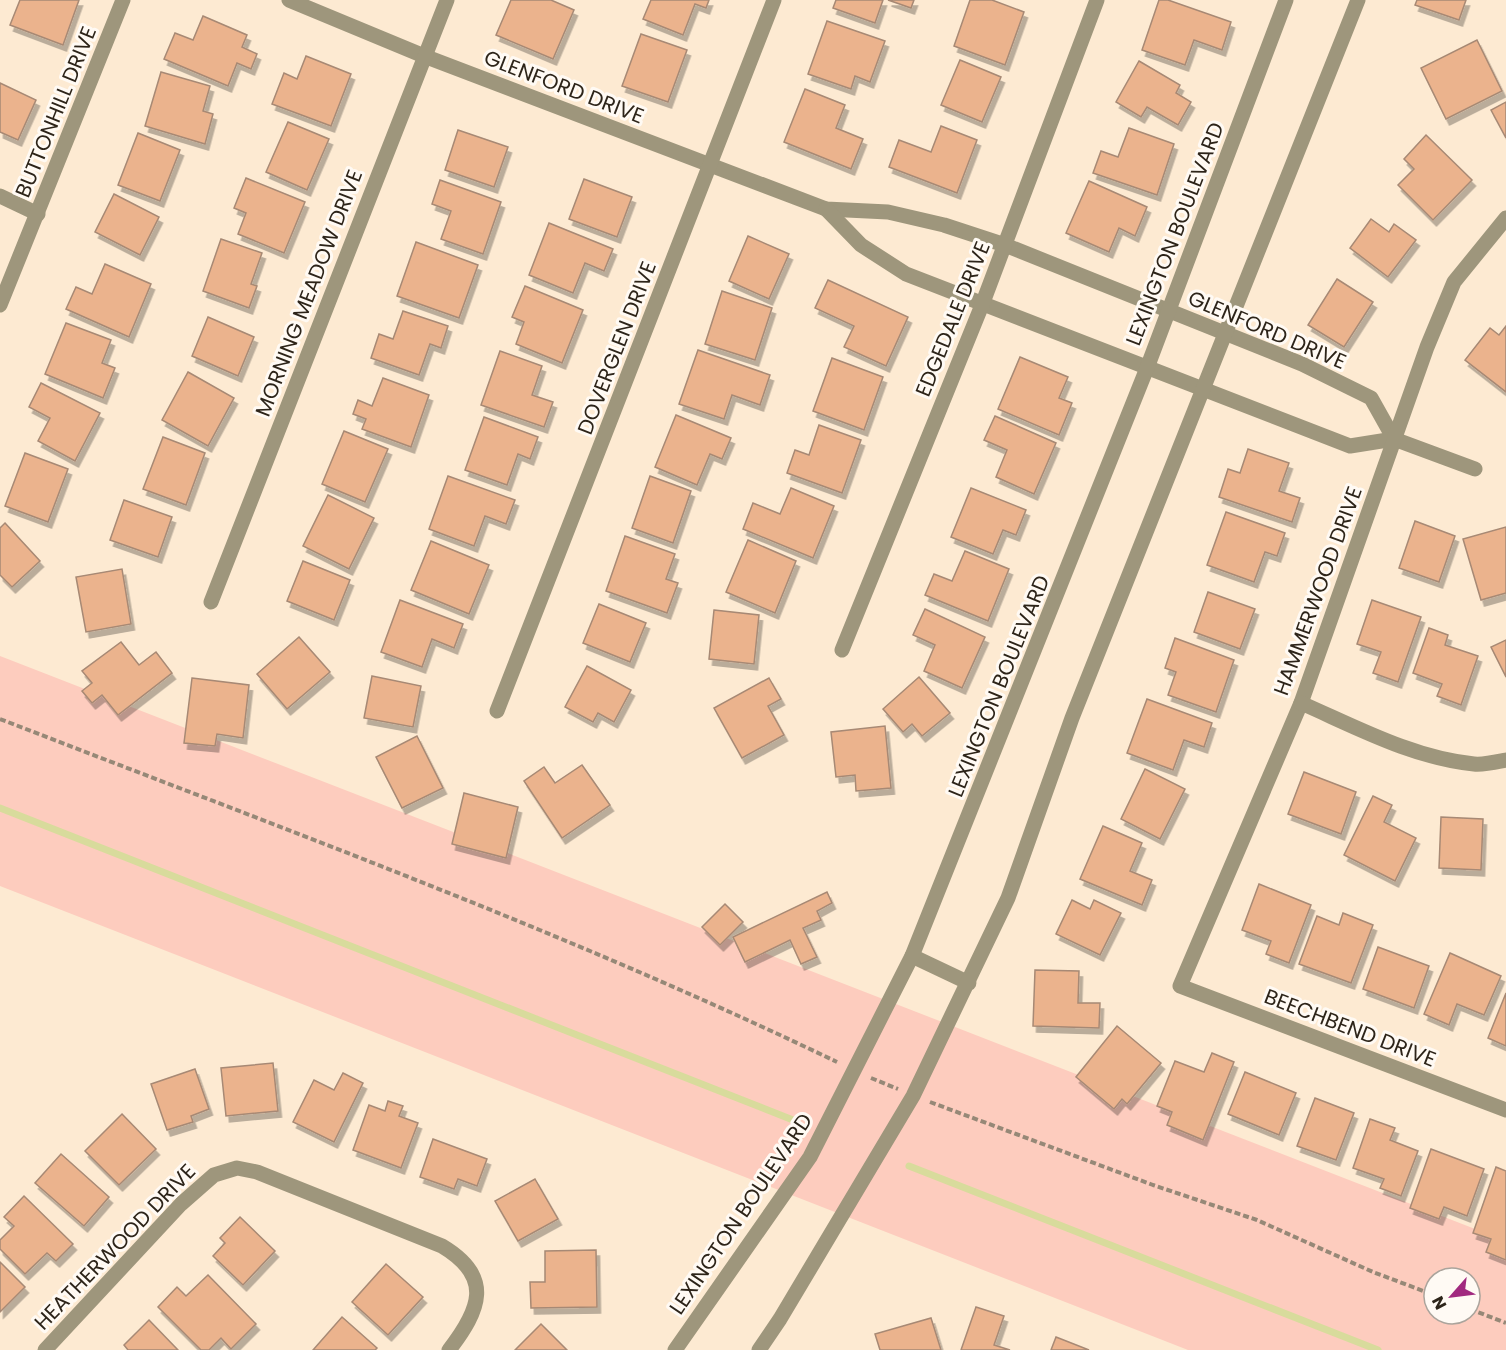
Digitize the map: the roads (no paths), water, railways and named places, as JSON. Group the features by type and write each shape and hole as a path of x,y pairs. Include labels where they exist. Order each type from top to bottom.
{"street":[{"name":"BUTTONHILL DRIVE","path":"0,305 123,0"},
{"name":"GLENFORD DRIVE","path":"288,0 424,56 826,209 888,212 944,225 1005,245 1302,364 1371,398 1394,439"},
{"name":"MORNING MEADOW DRIVE","path":"211,602 447,0"},
{"name":"DOVERGLEN DRIVE","path":"497,711 774,0"},
{"name":"EDGEDALE DRIVE","path":"842,650 982,305 1097,0"},
{"name":"LEXINGTON BOULEVARD","path":"675,1350 810,1157 912,956 976,801 1147,368 1286,0"},
{"path":"759,1350 780,1319 913,1096 1008,898 1072,718 1204,391 1223,333 1358,0"},
{"path":"0,196 38,214"},
{"name":"GLENFORD DRIVE","path":"826,209 861,245 906,274 982,305 1350,446 1394,439 1475,469"},
{"name":"HAMMERWOOD DRIVE","path":"1180,986 1301,703 1394,439 1454,282 1506,218"},
{"path":"1301,703 1388,741 1429,755 1476,765 1506,760"},
{"path":"912,956 969,982"},
{"name":"BEECHBEND DRIVE","path":"1180,986 1506,1110"},
{"name":"HEATHERWOOD DRIVE","path":"45,1350 182,1204 214,1175 237,1168 257,1172 442,1246 460,1257 473,1278 478,1300 469,1324 449,1350"}],"waterway":[{"path":"0,808 793,1120"},
{"path":"909,1166 1378,1350"}]}
